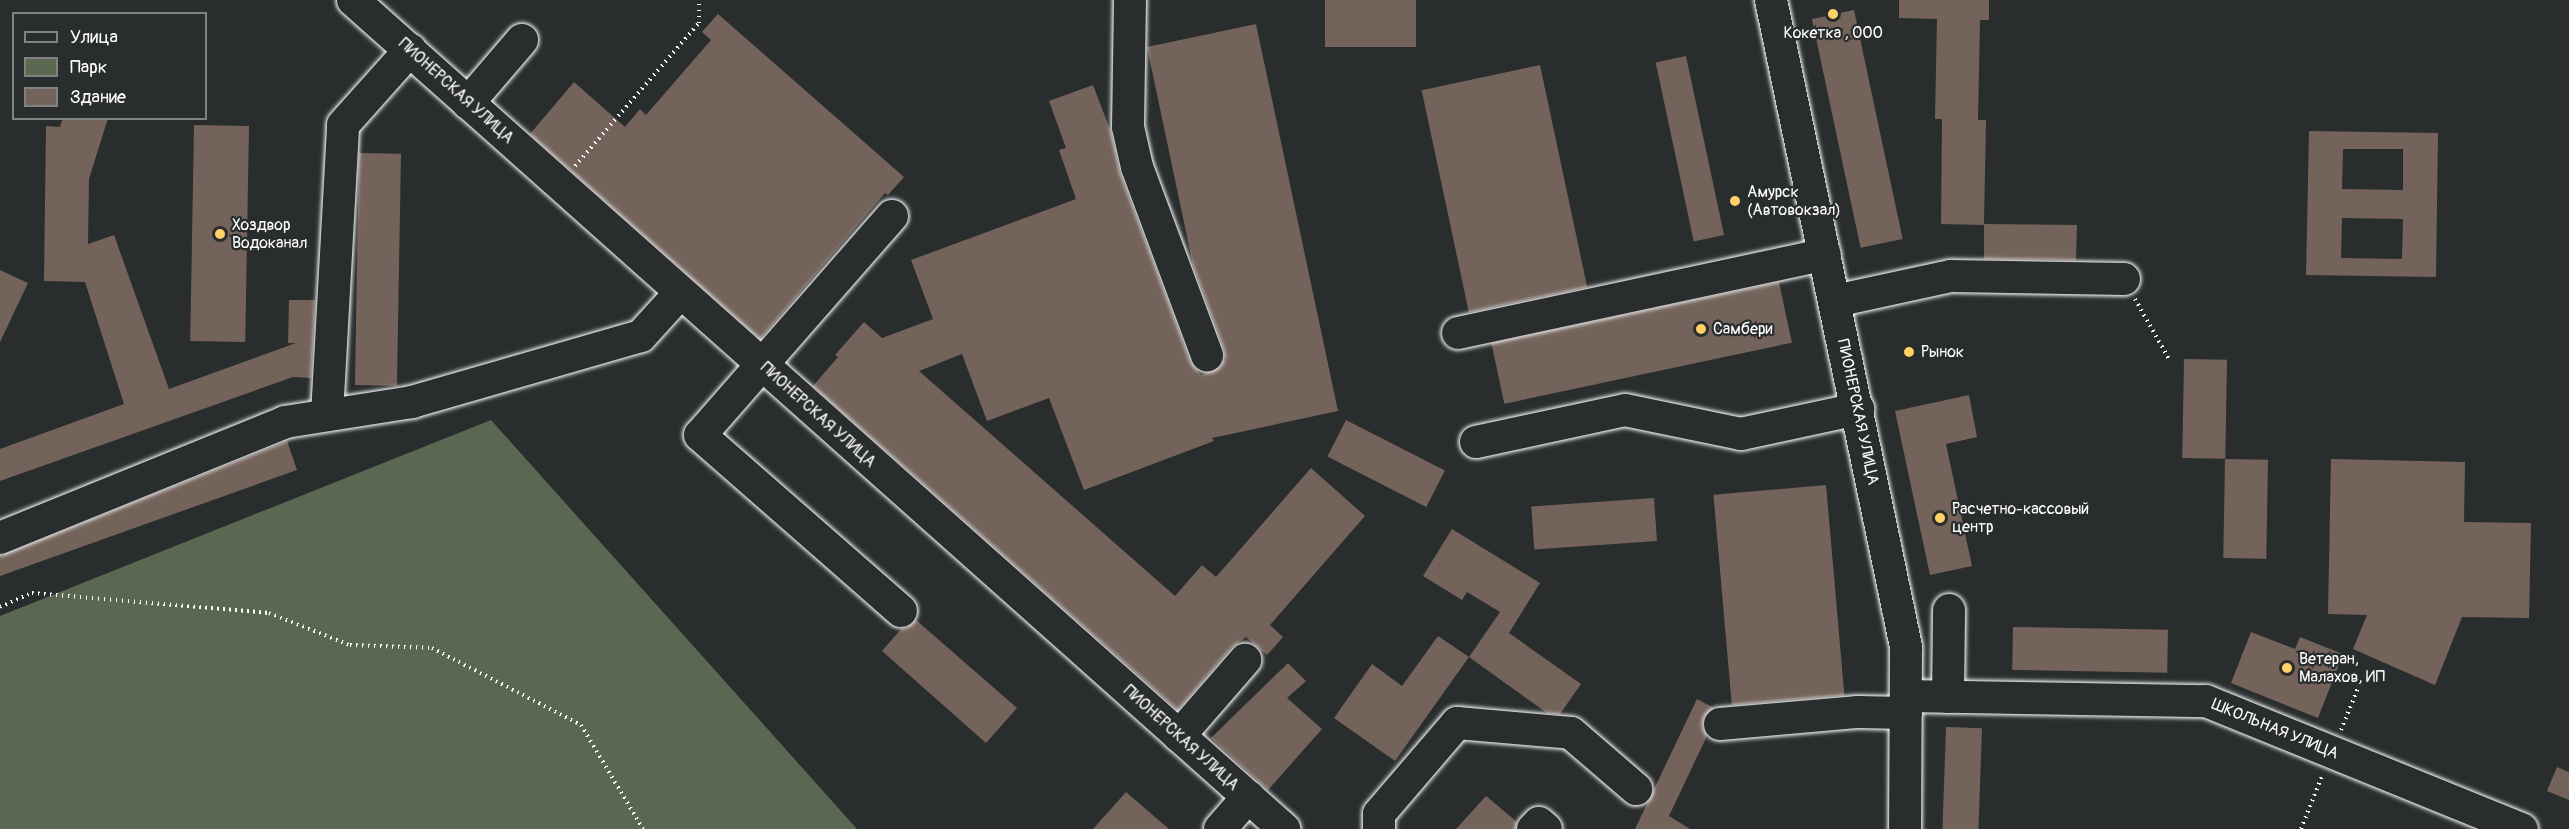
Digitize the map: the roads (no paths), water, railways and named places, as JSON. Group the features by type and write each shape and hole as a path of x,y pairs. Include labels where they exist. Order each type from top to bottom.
{"street":[{"name":"ПИОНЕРСКАЯ УЛИЦА","path":"353,0 1284,829"},
{"path":"1130,0 1128,127 1137,166 1206,355"},
{"name":"ПИОНЕРСКАЯ УЛИЦА","path":"1771,0 1906,647 1905,829"},
{"path":"468,103 522,40"},
{"path":"327,414 343,125 410,50"},
{"path":"892,216 700,435 901,611"},
{"path":"1458,333 1825,254"},
{"path":"1835,301 1951,276 2124,279"},
{"path":"0,538 285,422 412,402 641,336 681,291"},
{"path":"1476,442 1625,410 1741,434 1858,409"},
{"path":"1948,697 1949,610"},
{"path":"1179,736 1245,660"},
{"name":"ШКОЛЬНАЯ УЛИЦА","path":"1720,724 1858,712 1948,697 2206,701 2522,829"},
{"path":"1379,829 1379,814 1457,723 1571,733 1636,789"},
{"path":"1220,829 1248,797"},
{"path":"1533,829 1539,823 1546,829"}],"place":[{"name":"Кокетка , ООО","path":"1833,14"},
{"name":"Амурск (Автовокзал)","path":"1735,201"},
{"name":"Хоздвор Водоканал","path":"220,234"},
{"name":"Самбери","path":"1701,329"},
{"name":"Рынок","path":"1909,352"},
{"name":"Расчетно-кассовый центр","path":"1940,518"},
{"name":"Ветеран, Малахов, ИП","path":"2287,668"}]}
